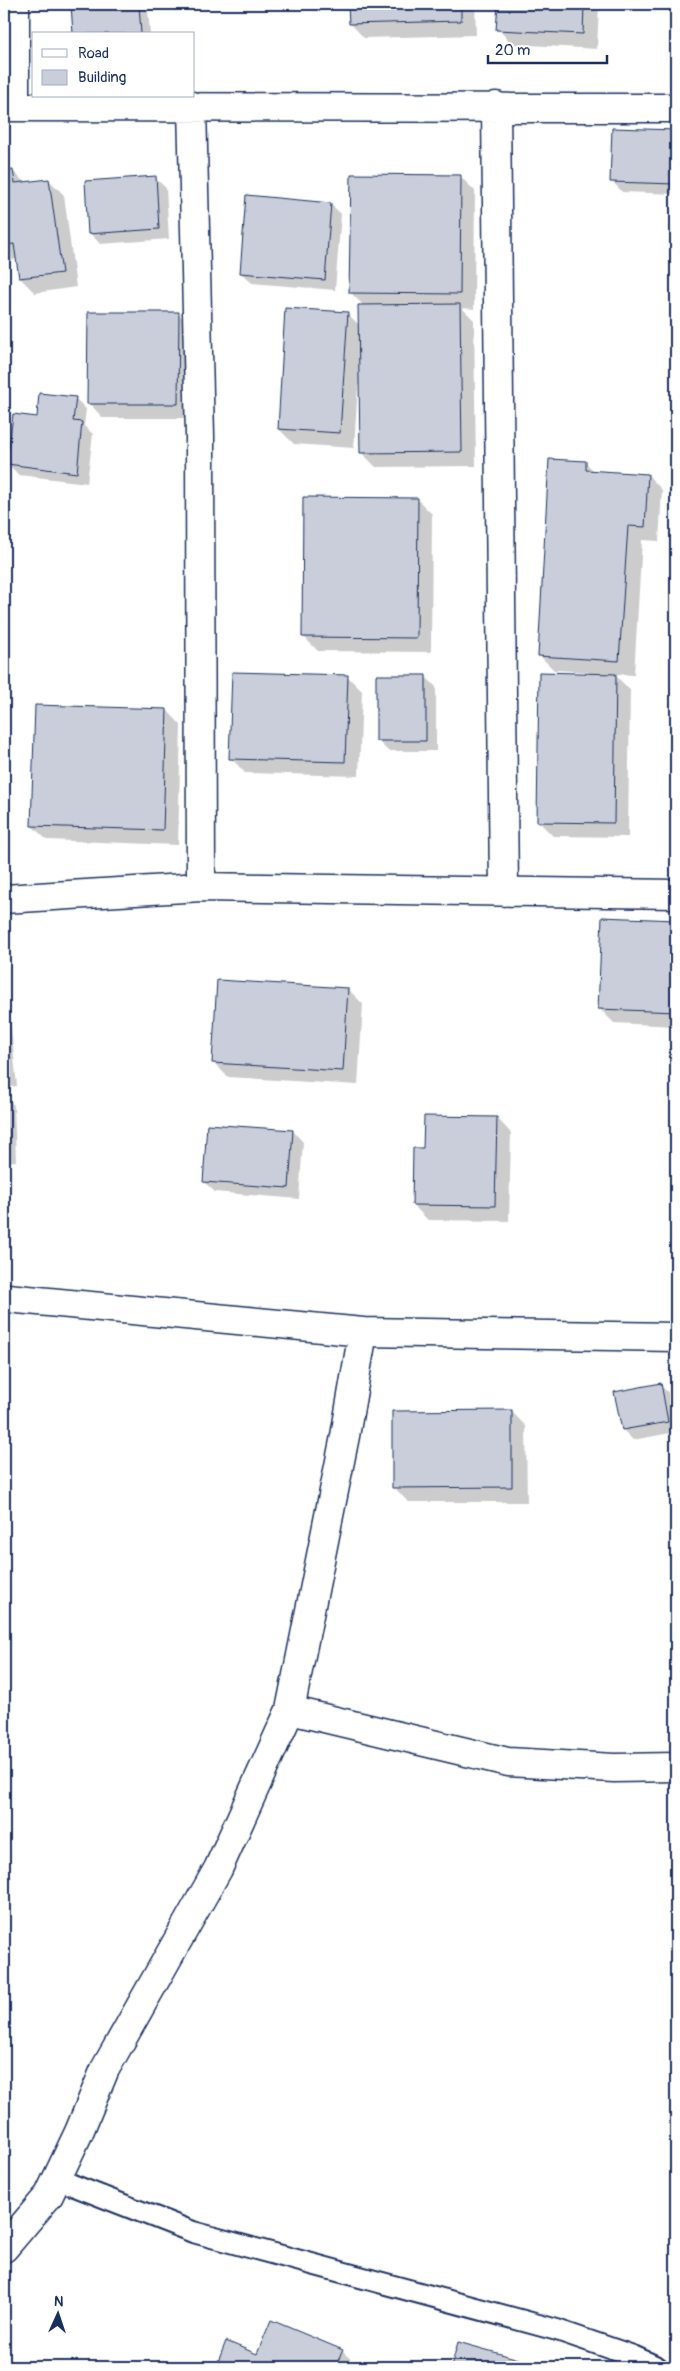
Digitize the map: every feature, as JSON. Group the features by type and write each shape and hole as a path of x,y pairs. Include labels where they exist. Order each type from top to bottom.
{"street":[{"path":"15,4 9,107 496,106 676,108"},
{"path":"192,106 200,436 201,887"},
{"path":"496,106 504,892"},
{"path":"4,899 201,887 676,894"},
{"path":"7,1298 362,1332 676,1337"},
{"path":"4,2248 48,2196 79,2132 105,2069 218,1869 290,1710 343,1445 362,1332"},
{"path":"290,1710 508,1762 614,1768 676,1767"}],"lane":[{"path":"57,2179 194,2232 557,2330 633,2356 657,2367"}],"building":[{"path":"71,4 139,4 141,32 73,32"},
{"path":"348,4 461,4 461,21 349,24"},
{"path":"498,4 584,4 583,34 496,30"},
{"path":"612,128 676,130 676,184 610,182"},
{"path":"13,170 15,183 49,179 62,273 19,278 14,244 4,245 4,171"},
{"path":"351,174 461,175 460,294 349,293"},
{"path":"156,176 159,229 88,234 85,181"},
{"path":"246,195 331,203 325,280 240,273"},
{"path":"460,304 462,452 360,453 358,305"},
{"path":"285,308 348,312 340,433 278,429"},
{"path":"88,312 179,312 178,404 87,404"},
{"path":"39,393 76,397 73,421 82,422 77,473 7,464 13,414 37,417"},
{"path":"549,459 586,461 586,470 648,474 645,527 628,526 619,661 538,656"},
{"path":"303,497 418,498 417,638 302,637"},
{"path":"232,672 348,675 345,762 229,759"},
{"path":"539,672 616,674 614,823 537,822"},
{"path":"376,675 426,675 426,741 376,741"},
{"path":"35,705 167,709 163,830 31,826"},
{"path":"602,917 676,920 676,1012 598,1009"},
{"path":"217,980 348,988 343,1071 212,1063"},
{"path":"4,1100 6,1151 4,1151"},
{"path":"424,1116 497,1117 495,1206 412,1205 413,1148 423,1148"},
{"path":"207,1124 293,1130 289,1188 203,1182"},
{"path":"661,1383 668,1422 622,1430 614,1392"},
{"path":"512,1410 512,1487 392,1488 392,1411"},
{"path":"271,2320 343,2350 335,2367 216,2367 226,2341 257,2354"},
{"path":"458,2342 540,2365 540,2367 451,2367"}]}
